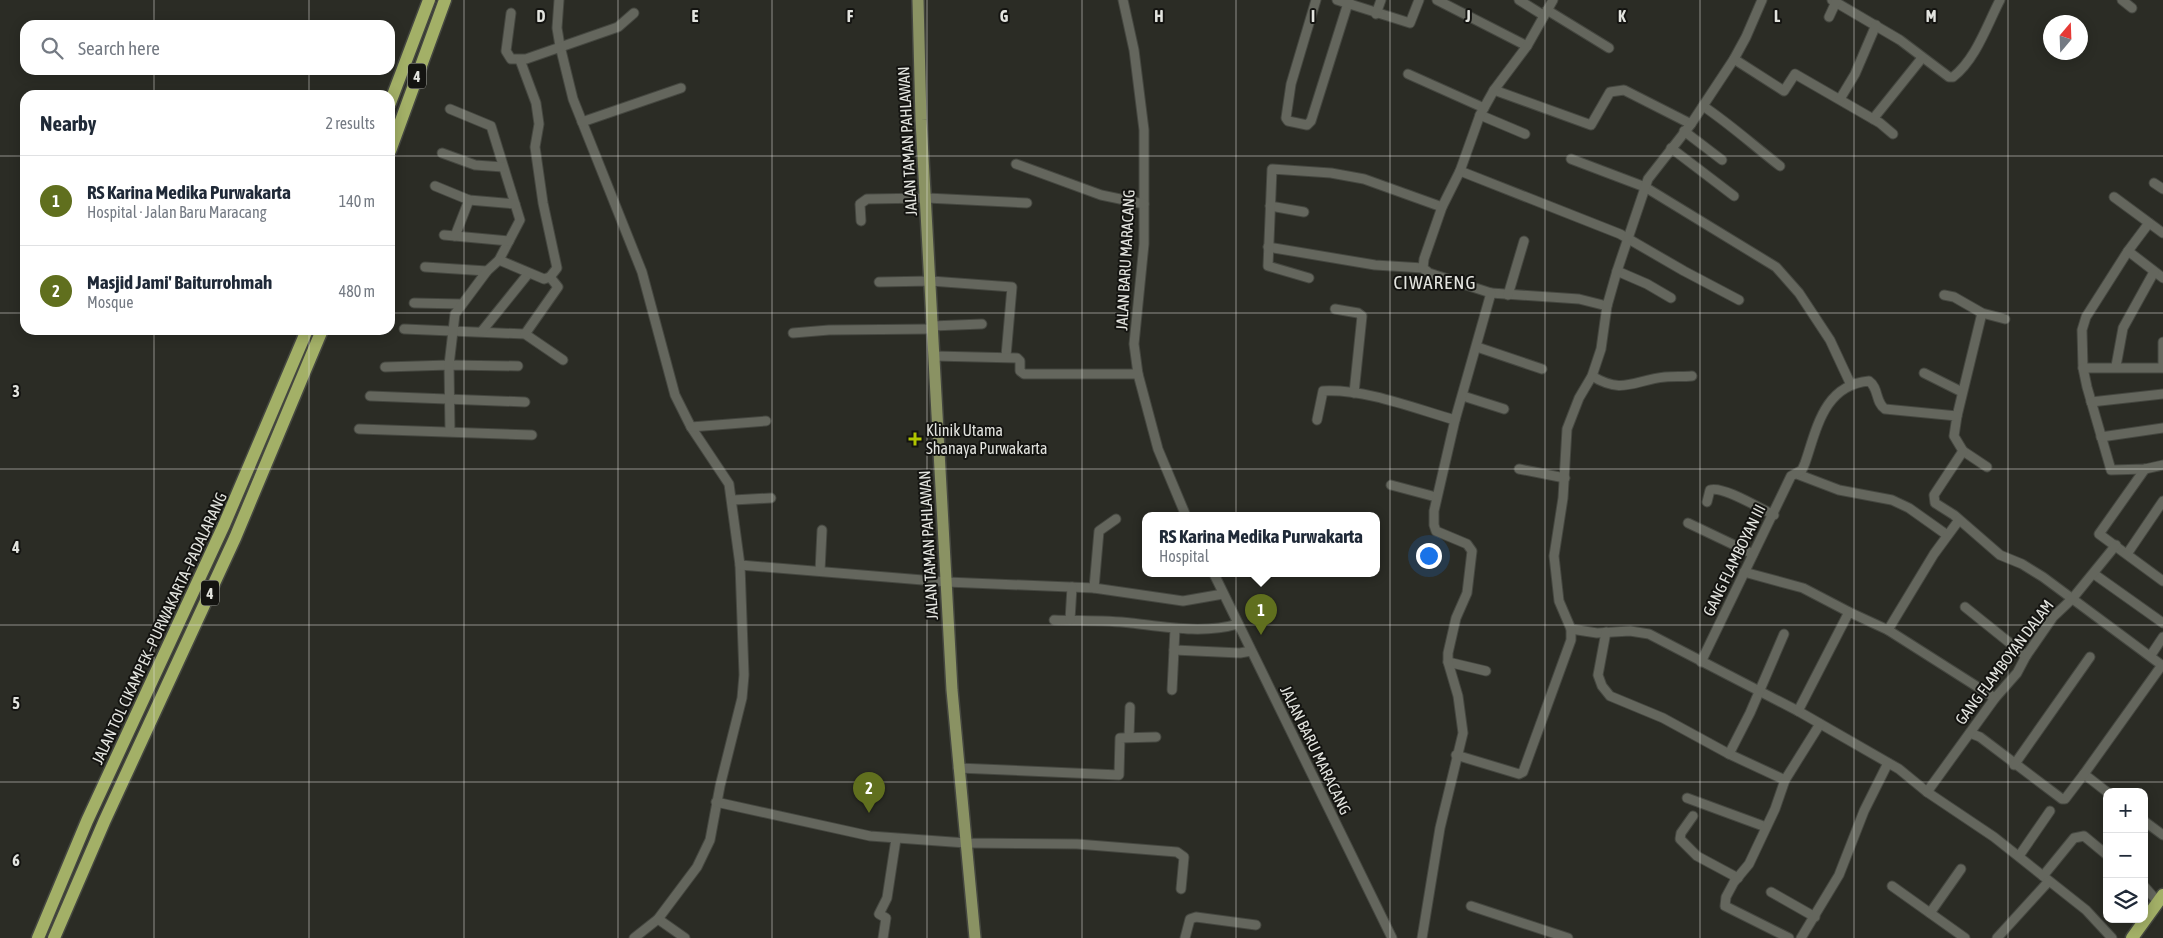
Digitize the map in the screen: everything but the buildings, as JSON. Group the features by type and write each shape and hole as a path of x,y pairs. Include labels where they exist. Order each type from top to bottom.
{"highway":[{"name":"4","path":"395,90 429,0"},
{"name":"4","path":"395,138 445,0"},
{"name":"JALAN TOL CIKAMPEK–PURWAKARTA–PADALARANG","path":"38,938 87,821 228,517 305,335"},
{"name":"JALAN TOL CIKAMPEK–PURWAKARTA–PADALARANG","path":"54,938 104,822 232,545 320,335"},
{"path":"2132,938 2160,898"}],"main road":[{"name":"JALAN TAMAN PAHLAWAN","path":"918,0 921,120 958,768 975,938"}],"street":[{"path":"559,0 557,28 565,71 582,122 637,259 672,386 691,427 721,469 729,484 733,500 740,565 744,675 742,698 716,802 710,840 704,855 658,919 640,936"},
{"name":"JALAN BARU MARACANG","path":"1122,0 1132,38 1144,130 1144,244 1134,344 1138,374 1158,449 1184,512"},
{"path":"1316,0 1291,84 1286,118 1288,121 1307,125 1311,121 1348,2"},
{"path":"1337,0 1348,2 1376,14 1410,23 1419,0"},
{"path":"1376,14 1381,0"},
{"path":"1437,0 1527,46"},
{"path":"1519,0 1610,48"},
{"path":"1424,268 1424,259 1442,207 1460,171 1482,111 1494,90 1527,46 1553,0"},
{"path":"1456,755 1519,774 1523,772 1570,647 1571,629 1559,600 1554,556 1564,478 1567,430 1579,398 1592,376 1601,349 1607,306 1648,179 1691,124 1734,59 1762,0"},
{"path":"1829,17 1834,1 1876,25 1949,77 1954,76 1977,46 2000,0"},
{"path":"2123,0 2132,8"},
{"path":"511,13 506,51 511,59 520,60 618,27 634,13"},
{"path":"1840,99 1855,74 1876,25"},
{"path":"1872,119 1922,58"},
{"path":"1734,59 1784,91 1795,74 1840,99 1893,134"},
{"path":"500,260 528,274 544,279 550,277 556,271 558,264 543,203 536,146 539,124 532,87 520,60"},
{"path":"1408,74 1525,134"},
{"path":"582,122 681,88"},
{"path":"1494,90 1591,125 1610,92 1624,90 1691,124"},
{"path":"1703,106 1728,122 1742,137 1780,166"},
{"path":"450,109 491,126 520,220 500,260 487,270 455,314 449,365 450,431"},
{"path":"1684,131 1722,160"},
{"path":"1671,148 1734,196"},
{"path":"442,152 475,165 503,167"},
{"path":"1571,159 1645,187 1755,253 1781,272 1799,293 1830,340 1851,385 1869,381 1873,384 1879,403 1885,409 1956,416"},
{"path":"1016,164 1102,195 1144,204"},
{"path":"1309,278 1269,268 1268,247 1272,170 1279,168 1364,179 1442,207"},
{"path":"1460,171 1599,225 1739,300"},
{"path":"2154,184 2163,189"},
{"path":"435,186 469,200 515,204"},
{"path":"2114,197 2163,233"},
{"path":"861,221 860,204 866,199 926,198 1027,203"},
{"path":"455,236 469,200"},
{"path":"1270,206 1304,212"},
{"path":"2149,222 2128,251 2084,322 2083,368 2091,402 2112,471 2145,469 2163,465"},
{"path":"444,235 509,241"},
{"path":"1508,295 1524,241"},
{"path":"1268,247 1375,265 1424,268 1429,273 1491,293 1579,299 1607,306"},
{"path":"2128,251 2163,278"},
{"path":"425,268 487,270"},
{"path":"1617,271 1647,284 1671,298"},
{"path":"2116,366 2123,328 2154,272"},
{"path":"482,331 528,274"},
{"path":"525,334 558,287 550,277"},
{"path":"879,282 931,281 1012,287 1006,356"},
{"path":"1422,938 1440,828 1456,755 1463,733 1458,696 1448,662 1450,640 1468,593 1472,551 1468,544 1436,531 1434,525 1436,498 1455,420 1491,293"},
{"path":"1944,295 1952,296 1982,313 2005,320"},
{"path":"414,303 461,304"},
{"path":"1335,309 1358,313 1362,316 1354,392"},
{"path":"1982,313 1956,416 1954,436 1963,451 1987,467"},
{"path":"792,333 829,330 933,328 982,324"},
{"path":"404,329 525,334 563,360"},
{"path":"2083,368 2116,366 2163,367 2161,348 2163,342"},
{"path":"1477,347 1542,369"},
{"path":"934,356 1006,356 1019,359 1020,371 1024,374 1138,374"},
{"path":"385,367 449,365 518,366"},
{"path":"1924,373 1962,392"},
{"path":"1592,376 1606,384 1624,386 1667,376 1692,376"},
{"name":"GANG FLAMBOYAN III","path":"1701,662 1792,476 1797,474 1806,463 1823,410 1836,396 1851,385"},
{"path":"1317,420 1323,391 1354,392 1455,420"},
{"path":"2091,402 2163,394"},
{"path":"370,396 525,402"},
{"path":"1462,396 1504,409"},
{"path":"691,427 766,421"},
{"path":"2101,437 2163,428"},
{"path":"359,429 532,434"},
{"path":"1963,451 1933,498 1935,503 1959,520 2000,555 2022,564 2151,655 2162,665 2064,800 2014,765 1980,737 1970,732"},
{"path":"1519,469 1564,478"},
{"path":"2145,469 2099,532 2162,578"},
{"path":"1797,474 1839,490 1892,500 1908,508 1947,535"},
{"path":"1391,485 1436,498"},
{"path":"1707,502 1710,490 1715,488 1774,515"},
{"path":"733,500 771,498"},
{"path":"2127,554 2163,501"},
{"path":"1094,588 1099,531 1116,519"},
{"path":"1888,630 1947,535 1959,520"},
{"path":"1688,523 1753,554"},
{"path":"820,571 822,530"},
{"name":"GANG FLAMBOYAN DALAM","path":"1927,792 1995,698 2017,673 2026,656 2053,617 2094,574 2116,545"},
{"path":"740,565 947,582 1094,588 1183,601 1223,594"},
{"path":"1744,572 1803,588 1888,630 1995,698"},
{"path":"2094,574 2163,623"},
{"name":"JALAN BARU MARACANG","path":"1215,577 1392,938"},
{"path":"1070,620 1072,587"},
{"path":"1964,607 2026,656"},
{"path":"1798,711 1850,612"},
{"path":"1054,620 1130,623 1175,629 1219,629 1238,624"},
{"path":"1172,690 1175,629"},
{"path":"1571,629 1597,633 1630,631 1649,634 1798,711 1909,776 1927,792 1984,830 2086,910 2112,938"},
{"path":"1606,632 1598,675 1607,693 1663,718 1729,754 1785,780"},
{"path":"1729,754 1741,732 1784,634"},
{"path":"2151,655 2163,638"},
{"path":"1174,650 1240,653 1251,651"},
{"path":"2014,765 2090,657"},
{"path":"1448,662 1486,670"},
{"path":"1129,737 1130,707"},
{"path":"1789,938 1725,906 1726,897 1749,864 1775,809 1785,780 1820,724"},
{"path":"958,768 1119,775 1119,740 1129,737 1156,737"},
{"path":"1801,938 1839,875 1864,811 1888,763"},
{"path":"2084,774 2103,788"},
{"path":"1687,798 1766,828"},
{"path":"716,802 845,832 896,838 966,843 1077,844 1180,852 1184,857 1180,889"},
{"path":"2019,856 2050,811"},
{"path":"1693,816 1681,833 1680,839 1697,856 1738,878"},
{"path":"2148,824 2163,836"},
{"path":"1997,938 2046,879 2074,838 2084,836 2103,852"},
{"path":"883,938 886,918 879,914 887,898 896,838"},
{"path":"1930,913 1961,869"},
{"path":"1892,886 1965,938"},
{"path":"2148,889 2160,898"},
{"path":"1771,892 1815,917"},
{"path":"1471,906 1557,936 1568,938"},
{"path":"1186,938 1190,918 1256,925"},
{"path":"658,919 685,938"}],"place":[{"name":"Klinik Utama Shanaya Purwakarta","path":"915,439"},
{"name":"RS Karina Medika Purwakarta","path":"1261,635"},
{"name":"Masjid Jami' Baiturrohmah","path":"869,813"}],"district":[{"name":"CIWARENG","path":"1435,282"}]}
